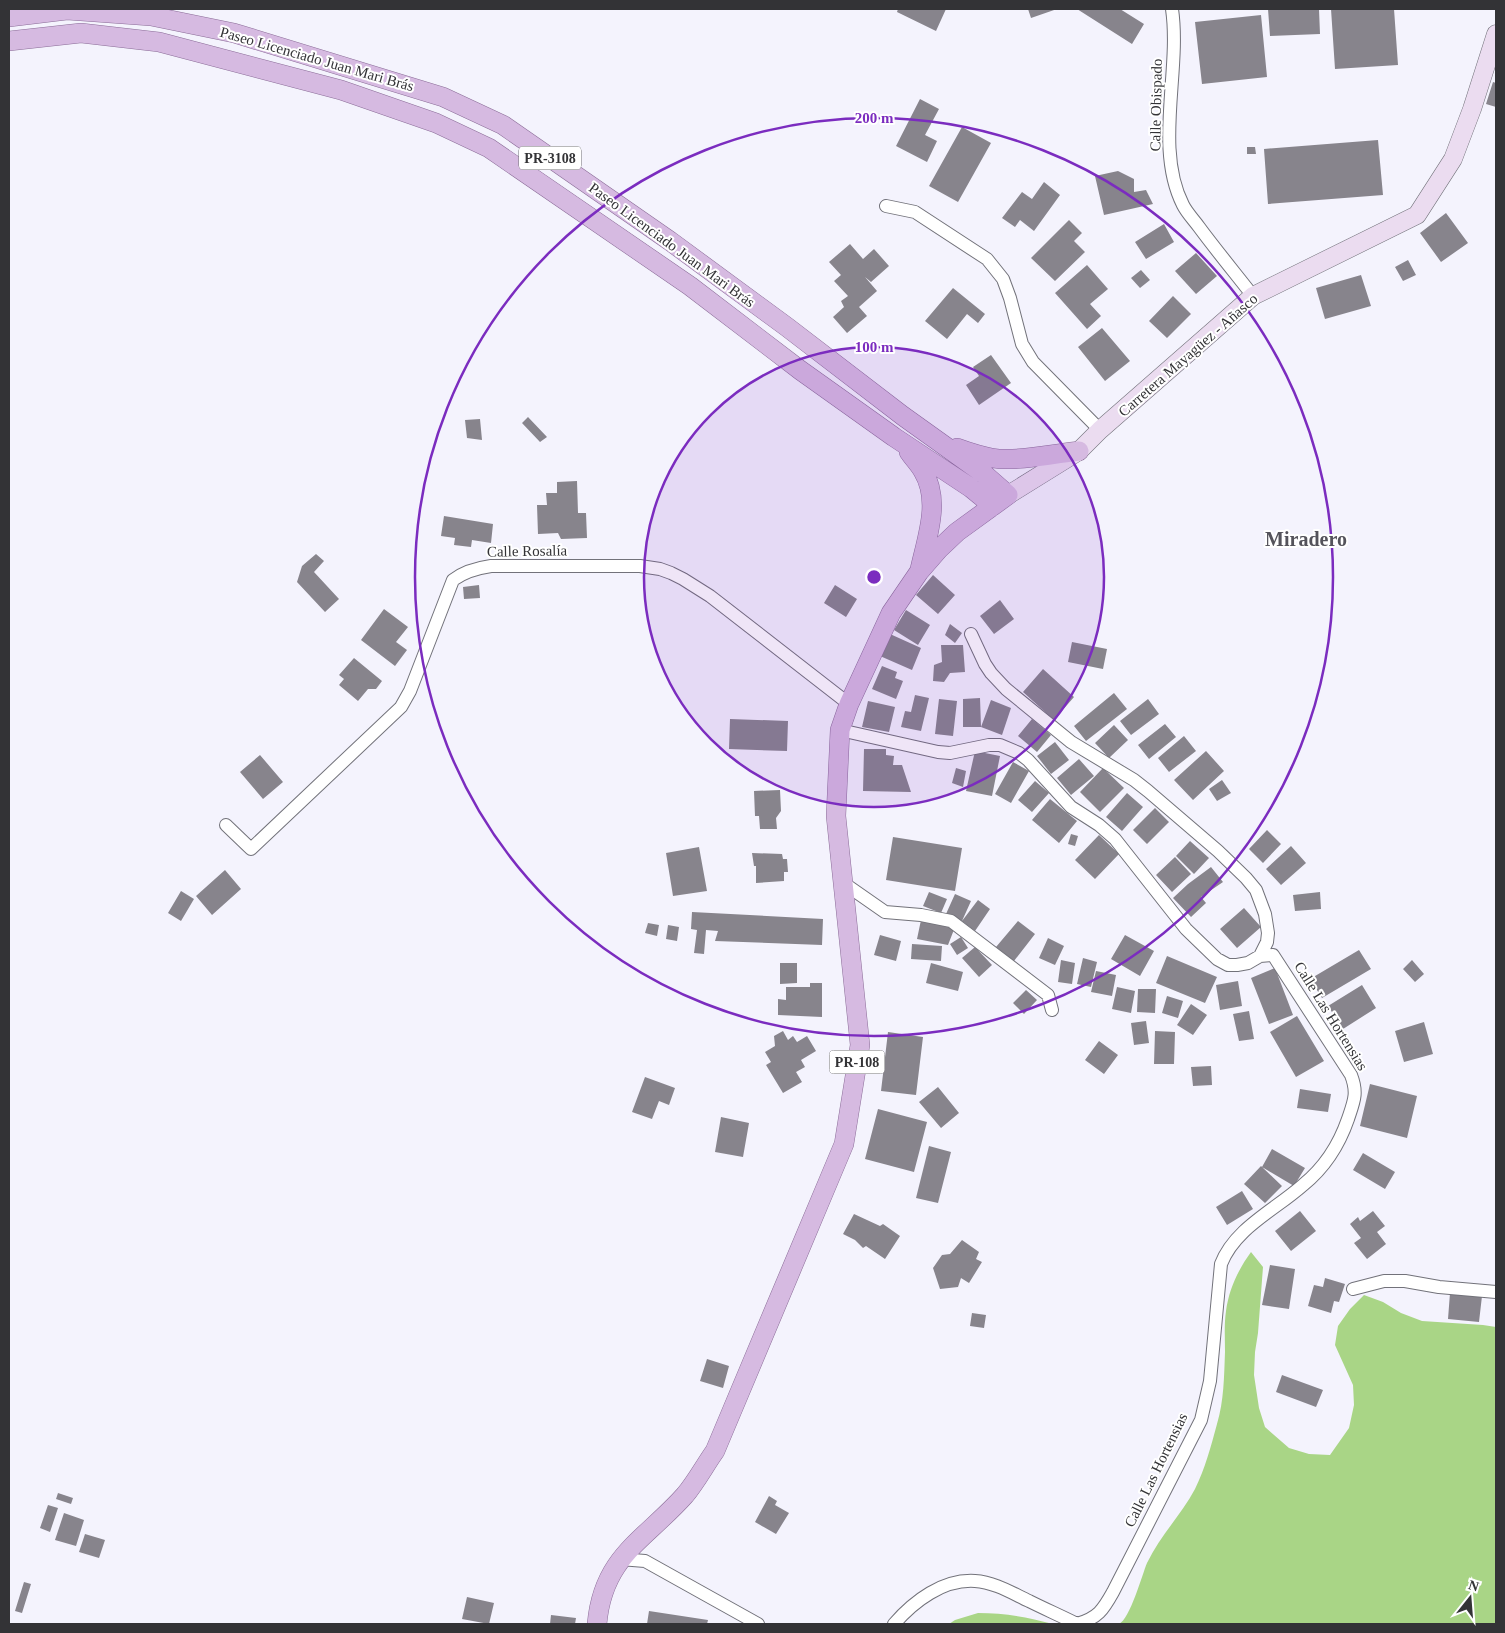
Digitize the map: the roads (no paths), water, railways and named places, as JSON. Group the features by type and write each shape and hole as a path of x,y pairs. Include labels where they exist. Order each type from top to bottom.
{"main road":[{"name":"Paseo Licenciado Juan Mari Brás","path":"9,17 67,10 151,16 234,33 443,97 503,125 661,235 984,474 1001,500"},
{"name":"Paseo Licenciado Juan Mari Brás","path":"9,41 81,33 159,42 341,90 436,123 489,148 690,286 800,370 898,440 971,488 1001,500"},
{"name":"Carretera Mayagüez - Añasco","path":"1001,500 1079,451 1100,430 1254,296 1417,215 1453,159 1472,109 1496,34"},
{"path":"935,439 971,453 994,458 1016,458 1079,451"},
{"path":"898,440 923,471 930,488 933,509 919,572"},
{"name":"PR-108","path":"598,1624 603,1593 620,1558 685,1494 715,1451 844,1144 860,1045 836,816 840,730 849,704 891,613 919,572 957,532 1001,500"}],"street":[{"name":"Calle Obispado","path":"1172,9 1174,41 1169,140 1172,168 1177,188 1184,206 1212,245 1254,296"},
{"path":"886,206 915,212 987,259 1003,279 1022,344 1034,362 1100,430"},
{"name":"Calle Rosalía","path":"226,825 251,849 401,707 410,691 454,580 470,570 479,568 491,566 640,566 671,573 710,596 849,704"},
{"path":"840,730 938,752 950,753 989,745 1000,745 1010,748 1028,760 1072,807 1099,825 1115,839 1186,929 1217,959 1228,964 1237,965 1248,963 1260,956 1267,942 1268,933 1265,914 1256,890 1246,878 1218,851 1148,791 1134,780 1071,742 1006,689 985,664 971,634"},
{"path":"842,882 885,912 921,915 951,921 1048,995 1052,1010"},
{"name":"Calle Las Hortensias","path":"894,1624 907,1609 940,1588 955,1583 975,1581 989,1583 1077,1624 1088,1621 1102,1610 1113,1592 1201,1420 1210,1381 1221,1264 1226,1252 1238,1237 1304,1185 1330,1157 1341,1138 1355,1099 1355,1086 1350,1075 1281,965 1274,956 1260,956"},
{"path":"1353,1290 1384,1281 1405,1281 1439,1287 1496,1292"},
{"path":"620,1558 646,1561 758,1624"}],"district":[{"name":"Miradero","path":"1306,539"}]}
